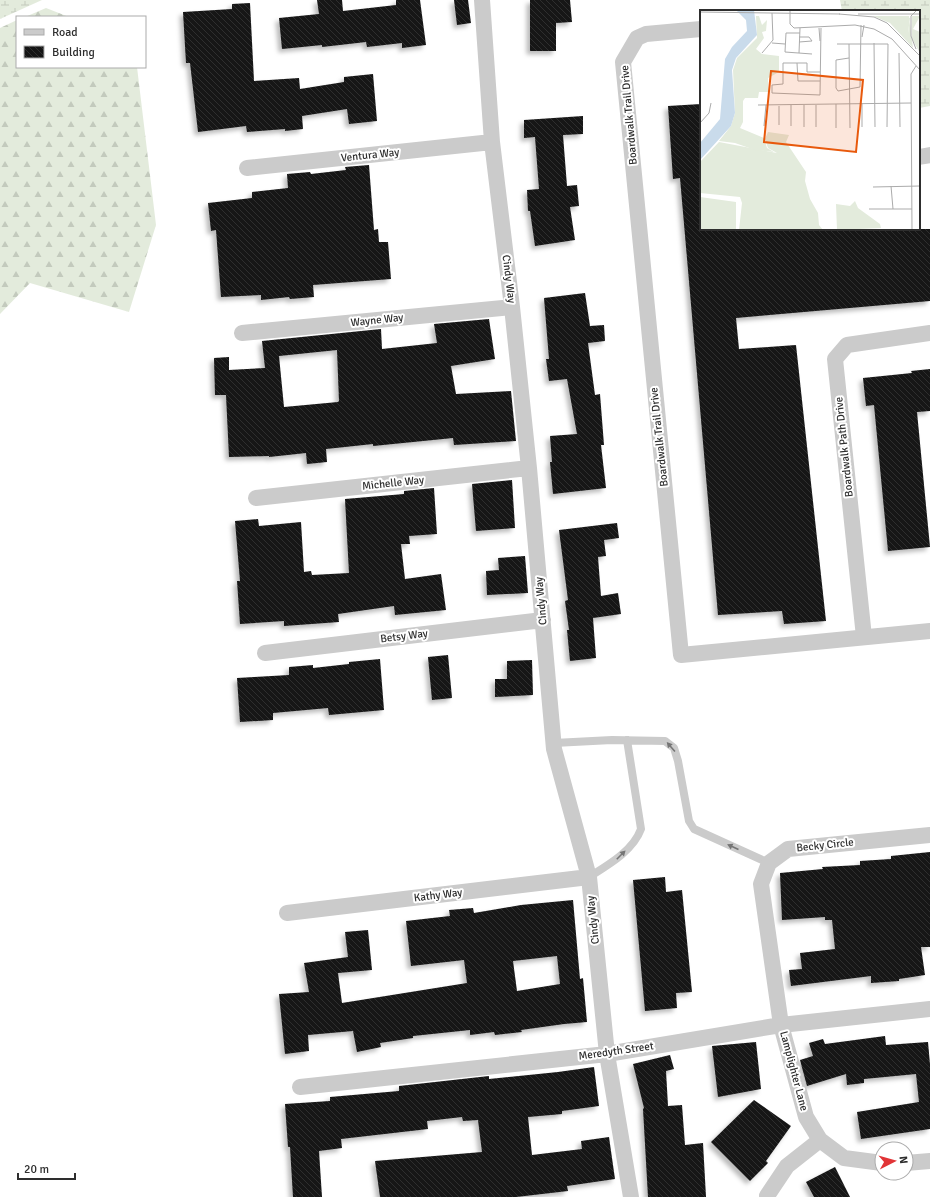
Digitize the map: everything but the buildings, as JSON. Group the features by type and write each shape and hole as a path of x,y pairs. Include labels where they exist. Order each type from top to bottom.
{"street":[{"name":"Cindy Way","path":"482,0 492,142 512,307 529,468 554,743 588,877 607,1054 631,1197"},
{"name":"Boardwalk Trail Drive","path":"700,29 646,34 637,38 623,62 681,655 930,630"},
{"name":"Ventura Way","path":"247,168 492,142"},
{"path":"920,157 930,155"},
{"name":"Wayne Way","path":"242,333 512,307"},
{"name":"Boardwalk Path Drive","path":"864,637 835,359 847,345 930,333"},
{"name":"Michelle Way","path":"256,498 529,468"},
{"name":"Betsy Way","path":"265,653 543,620"},
{"name":"Becky Circle","path":"769,863 788,849 930,835"},
{"path":"769,863 761,884 782,1025"},
{"name":"Kathy Way","path":"287,912 588,877"},
{"name":"Meredyth Street","path":"300,1087 607,1054 782,1025 930,1009"},
{"name":"Lamplighter Lane","path":"782,1025 806,1118 820,1140 844,1158 874,1162"},
{"path":"768,1196 787,1166 820,1140"},
{"path":"914,1162 930,1161"}],"lane":[{"path":"588,877 616,860 638,838 641,829 627,740"},
{"path":"554,743 627,740 665,741 674,748 678,761 689,821 694,828 769,863"}],"green space":[{"path":"0,0 42,0 0,19"},
{"path":"840,0 930,0 930,106 920,108 920,10 842,10"},
{"path":"46,8 66,16 27,16"},
{"path":"16,20 16,68 137,68 156,225 129,312 30,283 0,314 0,28"}]}
